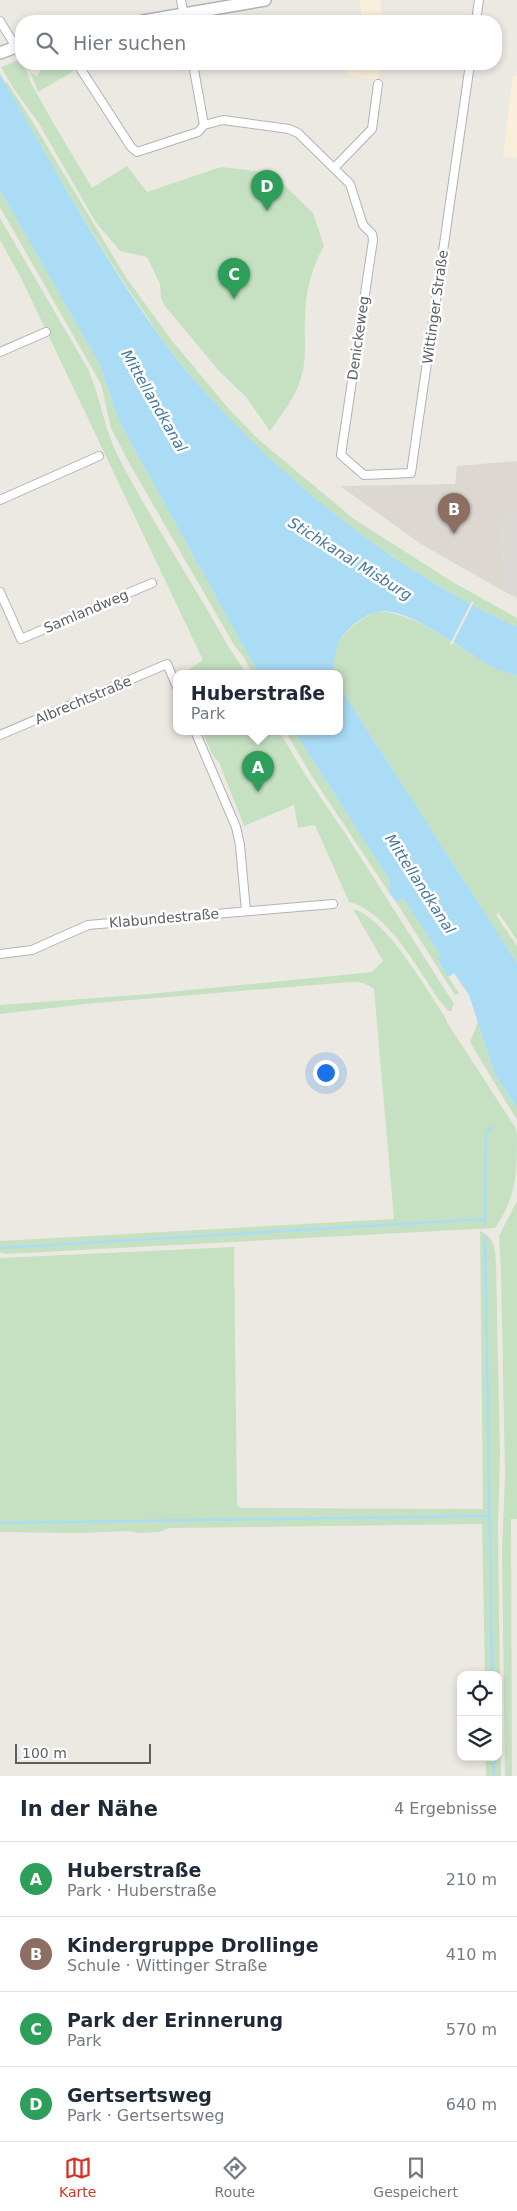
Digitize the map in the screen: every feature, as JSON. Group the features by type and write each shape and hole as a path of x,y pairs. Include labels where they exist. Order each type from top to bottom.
{"main road":[{"path":"198,15 265,0"},
{"path":"2,53 15,47"}],"street":[{"path":"181,0 184,15"},
{"path":"477,15 479,0"},
{"path":"0,21 15,42"},
{"name":"Denickeweg","path":"81,70 131,147 137,152 198,132 204,125 223,120 289,129 298,133 350,184 363,225 372,234 373,240 341,455"},
{"path":"195,70 204,125"},
{"name":"Wittinger Straße","path":"341,455 364,474 411,473 469,70"},
{"path":"334,168 372,129 378,84"},
{"path":"0,352 46,332"},
{"path":"0,500 99,456"},
{"name":"Samlandweg","path":"0,592 21,639 152,583"},
{"name":"Albrechtstraße","path":"0,736 167,664 173,678"},
{"path":"197,735 236,827 240,845 246,910"},
{"name":"Klabundestraße","path":"0,954 32,950 88,925 333,904"}],"shaded area":[{"path":"359,0 380,0 382,15 362,15"},
{"path":"346,70 380,70 378,80 346,75"},
{"path":"513,76 517,76 517,158 503,156"},
{"path":"517,461 517,516 507,516 501,525 506,585 503,591 421,544 340,486 455,484 457,466"},
{"path":"507,516 517,516 517,598 503,591 506,585 501,525"}],"green space":[{"path":"15,61 15,70 26,70 47,112 92,188 127,166 147,192 221,167 272,173 313,213 324,246 312,272 308,291 305,311 303,371 292,399 270,431 246,397 218,370 165,306 161,298 160,284 147,257 120,251 95,221 38,122 1,67"},
{"path":"40,70 75,70 38,92 30,72 36,76"},
{"path":"7,82 125,276 173,342 229,409 259,440 354,519 451,581 517,618 517,627 469,603 423,576 332,512 249,439 211,399 168,347 124,282 71,198 5,83"},
{"path":"0,190 100,365 119,421 256,670 250,670 234,645 128,461 111,428 101,384 0,207"},
{"path":"0,218 88,369 114,447 132,482 244,670 188,670 203,660 21,278 0,240"},
{"path":"377,611 407,618 435,631 488,664 517,676 517,940 498,912 496,915 517,946 517,963 343,692 343,670 334,670 334,653 338,644 351,628"},
{"path":"204,735 281,735 306,776 347,836 454,1003 451,1011 448,1011 439,1000 389,929 363,908 349,902 315,825 298,828 294,805 244,826 219,762 213,756"},
{"path":"287,735 297,735 390,881 390,894 313,778"},
{"path":"403,898 441,956 437,960 459,993 455,995 396,902"},
{"path":"353,909 366,915 378,925 403,954 515,1127 517,1134 516,1172 512,1194 495,1228 5,1254 0,1252 0,1241 394,1219 374,989 368,985 351,982 95,1003 0,1014 0,1005 149,994 372,972 383,961"},
{"path":"478,1022 495,1075 517,1108 517,1120 470,1042"},
{"path":"517,1201 517,1519 511,1519 512,1776 505,1776 502,1552 505,1476 499,1236"},
{"path":"480,1231 491,1240 496,1263 500,1452 498,1528 500,1671 485,1671 482,1524 170,1528 159,1532 140,1533 127,1531 80,1533 0,1532 0,1258 234,1247 237,1505 241,1508 483,1509"},
{"path":"486,1761 501,1761 501,1776 486,1776"}],"water":[{"path":"0,74 105,254 151,324 190,375 266,455 298,484 367,539 440,587 517,627 517,676 492,667 417,621 388,611 368,615 343,635 334,656 334,670 256,670 119,421 100,365 0,190"},
{"name":"Mittellandkanal","path":"343,692 517,963 517,1108 495,1075 469,995 454,973 448,977 437,959 441,956 403,898 396,902 390,894 390,881 297,735 343,735"}],"pier":[{"path":"472,601 474,602 452,645 450,644"}],"waterway":[{"path":"485,1224 486,1131 493,1126"},
{"path":"0,1248 485,1219"},
{"path":"485,1237 492,1671"},
{"path":"0,1523 490,1516"},
{"path":"494,1761 494,1776"}],"place":[{"name":"Gertsertsweg","path":"267,211"},
{"name":"Park der Erinnerung","path":"234,299"},
{"name":"Kindergruppe Drollinge","path":"454,534"},
{"name":"Huberstraße","path":"258,792"}],"water label":[{"name":"Stichkanal Misburg","path":"350,559"}]}
